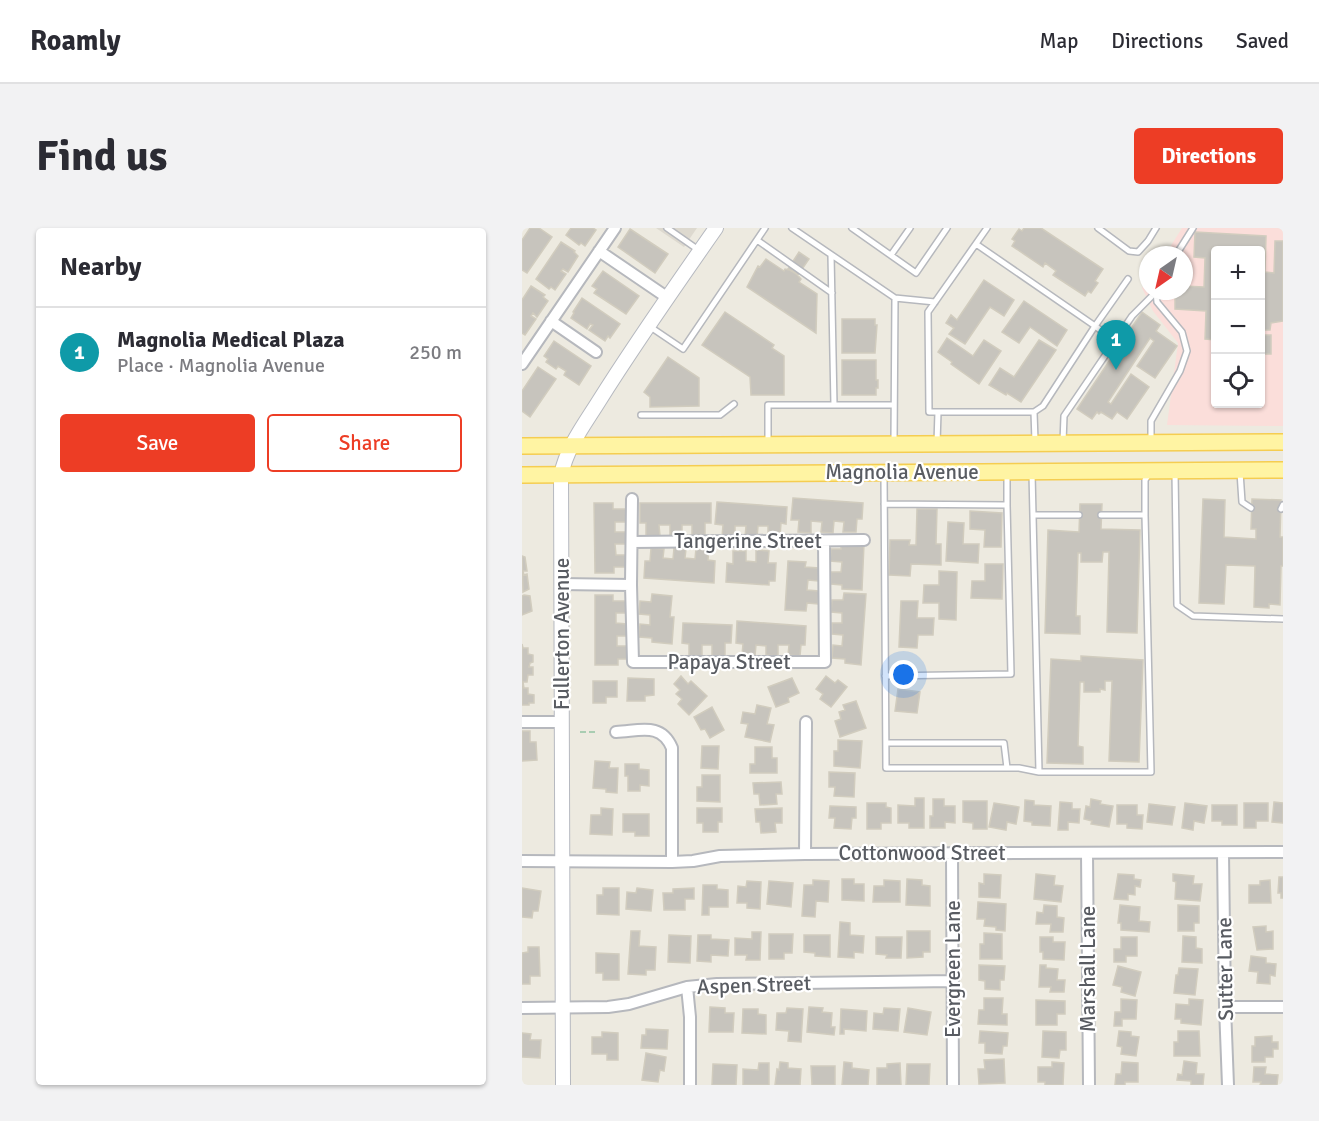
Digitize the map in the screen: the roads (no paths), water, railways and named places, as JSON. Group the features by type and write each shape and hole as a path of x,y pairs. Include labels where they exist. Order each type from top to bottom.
{"main road":[{"name":"Fullerton Avenue","path":"562,1085 561,475 571,445 716,228"},
{"path":"1151,442 1152,470"},
{"name":"Magnolia Avenue","path":"522,446 1283,442"},
{"path":"767,472 768,444"},
{"name":"Magnolia Avenue","path":"522,476 884,471 1283,470"}],"street":[{"path":"522,364 525,352 551,321 615,228"},
{"path":"599,251 668,298"},
{"path":"551,321 596,352"},
{"path":"561,584 631,585 632,499"},
{"name":"Tangerine Street","path":"632,542 864,540"},
{"name":"Papaya Street","path":"631,585 633,662 825,662 824,541"},
{"path":"522,722 562,722"},
{"path":"805,854 806,722"},
{"path":"616,732 658,730 670,742 672,748 672,862"},
{"name":"Cottonwood Street","path":"522,861 672,862 720,856 805,854 1283,852"},
{"name":"Evergreen Lane","path":"952,853 953,1085"},
{"name":"Marshall Lane","path":"1087,853 1089,1085"},
{"name":"Sutter Lane","path":"1223,853 1228,1085"},
{"name":"Aspen Street","path":"522,1008 585,1009 629,1004 687,987 717,984 953,981"},
{"path":"687,987 690,1017 690,1085"},
{"path":"1225,1007 1282,1007"}],"lane":[{"path":"667,228 700,251"},
{"path":"649,326 684,349 765,228"},
{"path":"792,228 895,298 935,302"},
{"path":"852,228 916,273 947,228"},
{"path":"891,255 910,228"},
{"path":"987,228 928,312 929,411 1034,412 1043,406 1128,279"},
{"path":"1098,228 1129,251 1138,252 1156,228"},
{"path":"1182,246 1193,228"},
{"path":"757,240 832,293"},
{"path":"976,244 1115,341"},
{"path":"831,255 834,405"},
{"path":"894,444 895,298"},
{"path":"1063,443 1064,416 1132,316 1147,300"},
{"path":"1151,442 1151,421 1180,371 1186,351 1182,332 1157,300"},
{"path":"641,415 720,415 734,404"},
{"path":"768,444 768,405 894,405"},
{"path":"937,443 938,412"},
{"path":"1034,412 1035,443"},
{"path":"884,471 886,768 1019,768 1039,772 1151,772 1145,480 1152,470"},
{"path":"1175,470 1177,605 1193,616 1283,619"},
{"path":"1240,470 1242,502 1251,508"},
{"path":"885,675 1011,674 1007,471"},
{"path":"1032,471 1039,772"},
{"path":"884,504 1007,505"},
{"path":"1033,515 1079,515"},
{"path":"1101,515 1145,515"},
{"path":"886,743 1004,743 1007,768"}],"place":[{"name":"Magnolia Medical Plaza","path":"1116,370"}]}
